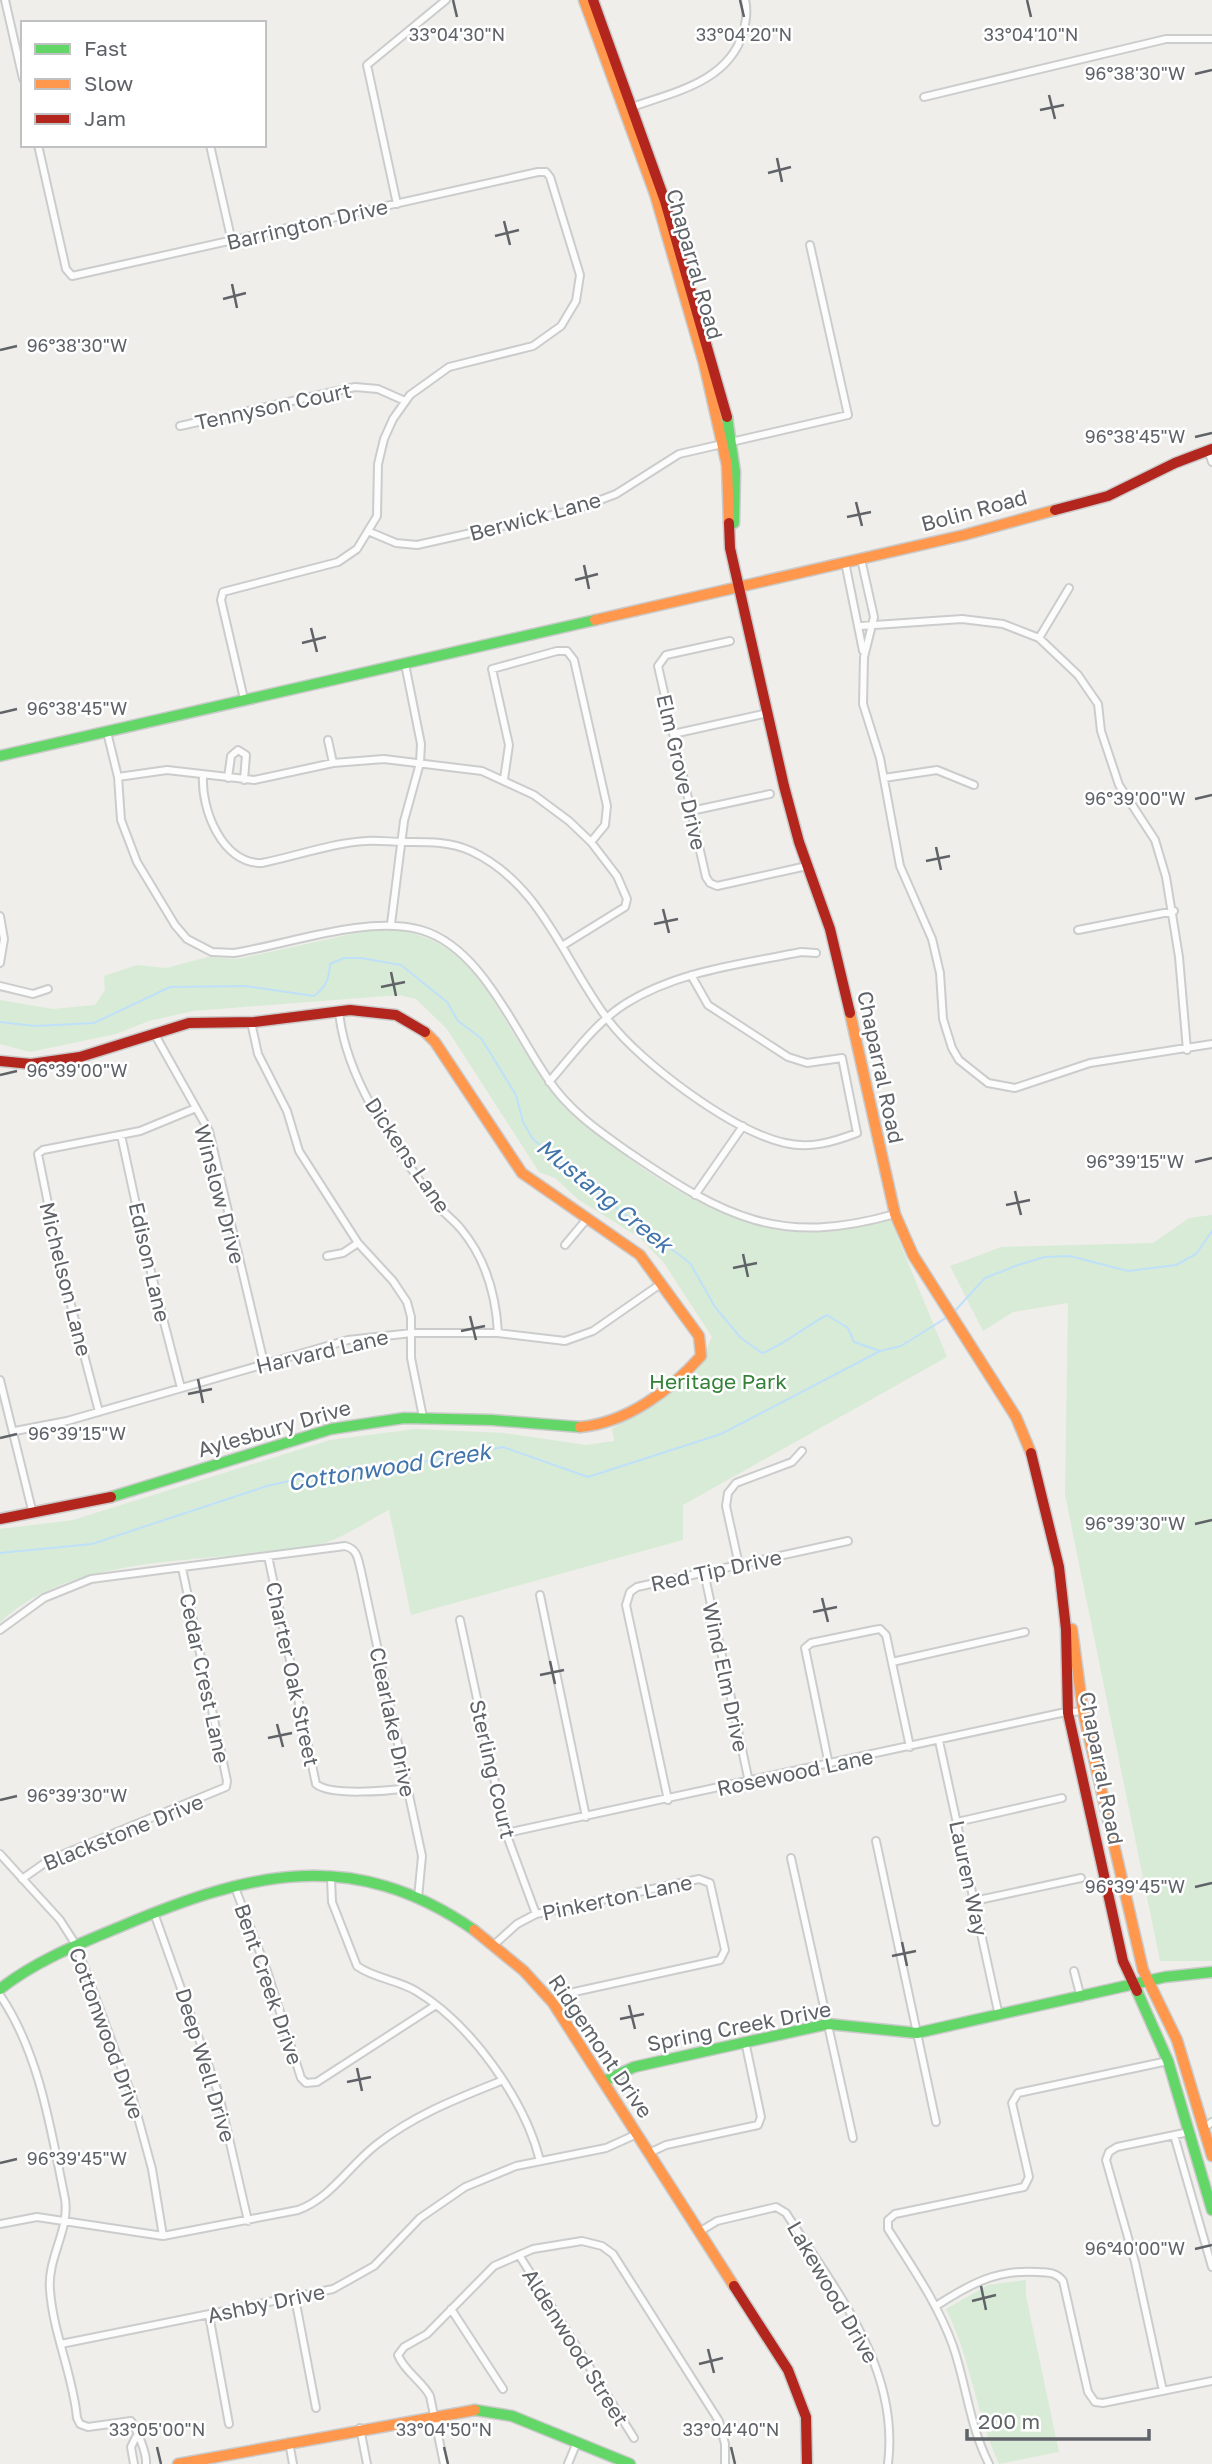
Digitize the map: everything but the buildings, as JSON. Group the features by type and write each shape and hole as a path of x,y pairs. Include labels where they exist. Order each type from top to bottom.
{"street":[{"path":"5,0 21,70"},
{"path":"397,204 367,65 446,0"},
{"name":"Chaparral Road","path":"584,0 630,108"},
{"name":"Chaparral Road","path":"593,0 630,108 727,441 730,548 807,866 830,929 895,1214 924,1273 1011,1408 1030,1446 1059,1567 1069,1596 1072,1647 1083,1711 1147,1982 1177,2040 1209,2127 1212,2156"},
{"path":"630,108 697,84 721,69 735,51 743,32 747,11 745,0"},
{"path":"924,97 1166,39 1212,39"},
{"name":"Barrington Drive","path":"38,147 69,275 232,242 546,172 579,271 578,295 569,316 557,330 542,341 449,367 425,382 405,401"},
{"path":"210,147 232,242"},
{"name":"Berwick Lane","path":"370,532 396,543 417,545 566,512 616,494 673,457 727,441 848,415 810,245"},
{"name":"Tennyson Court","path":"180,426 352,387 378,389 405,401"},
{"path":"244,699 221,600 223,592 338,562 357,550 370,532 378,510 378,471 383,443 405,401"},
{"path":"1210,450 1212,462"},
{"name":"Bolin Road","path":"0,756 861,559 1097,499 1210,450"},
{"path":"861,559 874,617 864,657"},
{"path":"845,562 860,626 864,657 863,704 884,778 900,866 932,939 940,973 943,1019 952,1048 979,1078 998,1086 1012,1088 1090,1063 1212,1044"},
{"path":"851,583 866,580"},
{"path":"1039,638 1069,588"},
{"path":"860,626 974,619 1003,624 1039,638 1070,665 1098,704 1101,731 1119,785 1155,840 1174,911 1186,1050"},
{"name":"Elm Grove Drive","path":"730,641 666,655 660,659 658,670 710,883 718,886 807,866"},
{"path":"504,779 509,745 493,667 567,651 574,660 606,794 605,825 591,842"},
{"path":"391,924 404,821 420,763 421,744 405,664"},
{"path":"673,734 768,713"},
{"path":"107,732 118,777 121,820 128,843 175,925 198,946 212,952 234,953 379,924 421,930 446,940 467,956 549,1082 578,1114 609,1139 695,1195 730,1213 778,1227 842,1225 895,1214"},
{"path":"328,740 333,763"},
{"path":"228,778 231,756 238,750 246,755 244,780"},
{"path":"118,777 162,770 244,780 333,763 384,759 453,765 504,779 558,812 591,842 617,876 627,905 562,946"},
{"path":"884,778 937,770 974,785"},
{"path":"203,776 203,799 212,821 234,855 249,862 262,863 366,841 436,841 468,850 497,865 520,886 540,911 607,1018 644,1060 743,1126 785,1143 807,1146 831,1142 857,1133 842,1058 807,1063 788,1057 708,1005 691,975"},
{"path":"691,811 770,794"},
{"path":"1078,930 1174,911"},
{"path":"0,916 4,939 0,963"},
{"path":"549,1082 607,1018 637,998 691,975 801,952 816,953"},
{"path":"0,986 33,993 48,989"},
{"path":"0,1061 42,1063 126,1045 181,1023 251,1022 375,1010 396,1014 423,1029 446,1057 522,1173 640,1255 663,1283"},
{"name":"Dickens Lane","path":"339,1012 341,1037 365,1092 436,1204 459,1226 482,1260 496,1305 498,1333"},
{"path":"251,1022 258,1054 287,1111 299,1150 358,1243 402,1292 411,1317 411,1358 423,1418"},
{"name":"Winslow Drive","path":"155,1033 209,1131 264,1363"},
{"path":"121,1135 196,1108"},
{"path":"695,1195 743,1126"},
{"name":"Michelson Lane","path":"99,1412 38,1154 43,1150 121,1135"},
{"name":"Edison Lane","path":"121,1135 148,1260 181,1388"},
{"path":"565,1245 586,1220"},
{"path":"327,1256 343,1252 358,1243"},
{"name":"Harvard Lane","path":"15,1431 99,1412 348,1340 412,1333 498,1333 552,1340 580,1337 663,1283"},
{"name":"Aylesbury Drive","path":"0,1519 95,1502 331,1429 364,1422 423,1418 574,1428 603,1425 630,1413 697,1362 702,1349 699,1336 663,1283"},
{"path":"0,1380 15,1431 33,1514"},
{"path":"739,1565 726,1506 727,1493 736,1483 792,1462 802,1451"},
{"name":"Red Tip Drive","path":"668,1800 626,1600 630,1592 637,1587 848,1541"},
{"name":"Clearlake Drive","path":"268,1556 352,1548 357,1553 422,1856 418,1898"},
{"path":"0,1630 30,1606 70,1586 105,1577 268,1556"},
{"name":"Charter Oak Street","path":"268,1556 316,1784 325,1789 381,1792 407,1788"},
{"name":"Chaparral Road","path":"1059,1567 1065,1619 1068,1713 1123,1961 1168,2061 1212,2210"},
{"name":"Cedar Crest Lane","path":"182,1568 228,1781 226,1787"},
{"name":"Wind Elm Drive","path":"704,1573 749,1782"},
{"path":"540,1595 586,1817"},
{"name":"Sterling Court","path":"460,1620 506,1833 536,1914"},
{"path":"829,1765 805,1653 807,1646 877,1629 882,1631 892,1662 910,1747"},
{"path":"892,1662 1025,1632"},
{"name":"Rosewood Lane","path":"506,1833 1083,1711"},
{"name":"Lauren Way","path":"939,1741 999,2016"},
{"name":"Blackstone Drive","path":"22,1879 49,1860 226,1787"},
{"path":"957,1822 1062,1798"},
{"path":"876,1841 936,2122"},
{"name":"Cottonwood Drive","path":"0,1854 60,1920 76,1945 133,2099 152,2169 163,2236"},
{"path":"792,1858 853,2138"},
{"name":"Ridgemont Drive","path":"0,1989 25,1969 154,1913 234,1885 288,1876 331,1878 382,1886 418,1898 463,1920 496,1943 552,2003 604,2081 797,2389 806,2417 807,2464"},
{"path":"331,1878 332,1902 357,1966 415,1990 436,2005 471,2038 531,2129 540,2161"},
{"path":"974,1901 1082,1878"},
{"name":"Pinkerton Lane","path":"496,1943 517,1924 536,1914 705,1879 711,1886 725,1950 723,1958 574,1992 552,2003"},
{"name":"Bent Creek Drive","path":"234,1885 267,1971 304,2081 317,2082 436,2005"},
{"name":"Deep Well Drive","path":"154,1913 219,2095 248,2221"},
{"path":"1074,1971 1081,1998"},
{"name":"Spring Creek Drive","path":"604,2081 634,2067 828,2025 917,2033 1147,1982 1212,1972"},
{"path":"0,1995 12,2014 42,2094 65,2199 64,2221 50,2278 61,2344 80,2424 88,2427 127,2419 133,2423 136,2437 144,2445 146,2464"},
{"path":"649,2153 666,2145 758,2125 761,2117 745,2041"},
{"path":"989,2464 973,2428 957,2358 936,2306 888,2229 888,2220 895,2214 1024,2187 1029,2178 1012,2103 1017,2093 1168,2061"},
{"path":"0,2224 37,2217 163,2236 248,2221 314,2204 366,2153 408,2122 435,2107 500,2081"},
{"path":"1163,2391 1135,2262 1106,2160 1112,2148 1209,2127"},
{"name":"Ashby Drive","path":"61,2344 332,2290 365,2272 385,2257 421,2218 464,2186 516,2166 606,2148 636,2134"},
{"path":"1174,2135 1212,2267"},
{"name":"Lakewood Drive","path":"699,2232 717,2221 776,2207 786,2213 862,2334 875,2360 890,2418 888,2464"},
{"path":"444,2464 435,2415 425,2386 402,2364 398,2355 404,2347 427,2334 494,2266 519,2255 582,2241 596,2243 613,2254 719,2421 725,2444 725,2464"},
{"name":"Aldenwood Street","path":"519,2255 634,2438"},
{"path":"936,2306 992,2275 1019,2271 1056,2274 1063,2281 1092,2399 1103,2403 1212,2381"},
{"path":"295,2298 316,2407"},
{"path":"451,2309 503,2389"},
{"path":"209,2315 229,2424"},
{"path":"178,2464 217,2460 360,2428 466,2410 489,2410 630,2464"},
{"path":"360,2428 367,2464"},
{"path":"134,2464 131,2447 136,2437"},
{"path":"289,2442 293,2464"},
{"path":"569,2464 577,2442"}],"green space":[{"name":"Heritage Park","path":"374,929 406,932 431,940 452,953 470,969 485,989 551,1091 600,1137 663,1182 731,1217 765,1227 796,1232 832,1231 890,1219 947,1357 683,1505 683,1540 411,1615 389,1510 326,1543 278,1551 150,1564 107,1571 67,1582 31,1599 0,1623 0,1529 73,1520 330,1440 415,1429 504,1433 586,1445 614,1441 612,1429 697,1371 712,1337 664,1263 640,1238 579,1200 555,1178 539,1172 447,1029 416,999 399,995 193,1011 149,1021 116,1034 30,1052 0,1044 0,1000 53,1009 95,1005 105,990 104,976 137,965 166,968 208,957 238,959"},
{"path":"1212,1215 1212,1961 1160,1961 1065,1495 1068,1303 1013,1312 983,1331 950,1266 1001,1247 1153,1243 1189,1218"},
{"path":"1026,2280 1026,2296 1059,2452 999,2464 962,2347 946,2309 988,2285"}],"waterway":[{"name":"Mustang Creek","path":"0,1022 35,1026 94,1023 170,987 246,986 314,996 326,982 330,964 344,958 401,965 447,1002 458,1021 481,1038 516,1095 523,1122 533,1139 593,1190 690,1263 715,1307 741,1338 762,1353 827,1315 848,1328 854,1342 880,1351"},
{"name":"Cottonwood Creek","path":"953,1313 985,1278 1018,1265 1045,1257 1070,1256 1128,1271 1176,1265 1196,1254 1212,1231"},
{"name":"Cottonwood Creek","path":"0,1553 92,1544 267,1486 351,1467 428,1461 503,1447 588,1477 721,1434 880,1351 901,1346 949,1316"}],"traffic: fast":[{"path":"727,417 735,472 734,523"},
{"path":"0,756 595,620"},
{"path":"111,1497 331,1429 404,1418 492,1420 580,1427"},
{"path":"0,1989 59,1953 168,1907 213,1892 299,1876 342,1877 385,1886 429,1903 474,1930"},
{"path":"604,2081 634,2067 828,2024 917,2033 1165,1977 1212,1972"},
{"path":"1137,1991 1168,2061 1212,2210"},
{"path":"475,2410 512,2416 630,2464"}],"traffic: slow":[{"path":"584,0 655,194 704,363 727,465 729,523"},
{"path":"595,620 964,535 1055,510"},
{"path":"850,1013 895,1214 913,1255 1016,1417 1031,1453"},
{"path":"425,1032 435,1042 522,1173 640,1255 699,1336 701,1356 661,1393 614,1419 580,1427"},
{"path":"1072,1629 1083,1711 1143,1970 1177,2040 1212,2156"},
{"path":"474,1930 524,1971 553,2003 734,2286"},
{"path":"178,2464 475,2410"}],"traffic: jam":[{"path":"593,0 665,201 727,417"},
{"path":"1055,510 1108,496 1175,463 1212,449"},
{"path":"729,523 730,548 784,786 799,842 830,929 850,1013"},
{"path":"0,1061 31,1064 80,1057 189,1023 254,1022 350,1010 396,1015 425,1032"},
{"path":"1031,1453 1059,1567 1066,1629 1068,1713 1123,1961 1137,1991"},
{"path":"0,1519 111,1497"},
{"path":"734,2286 788,2370 806,2417 807,2464"}]}
